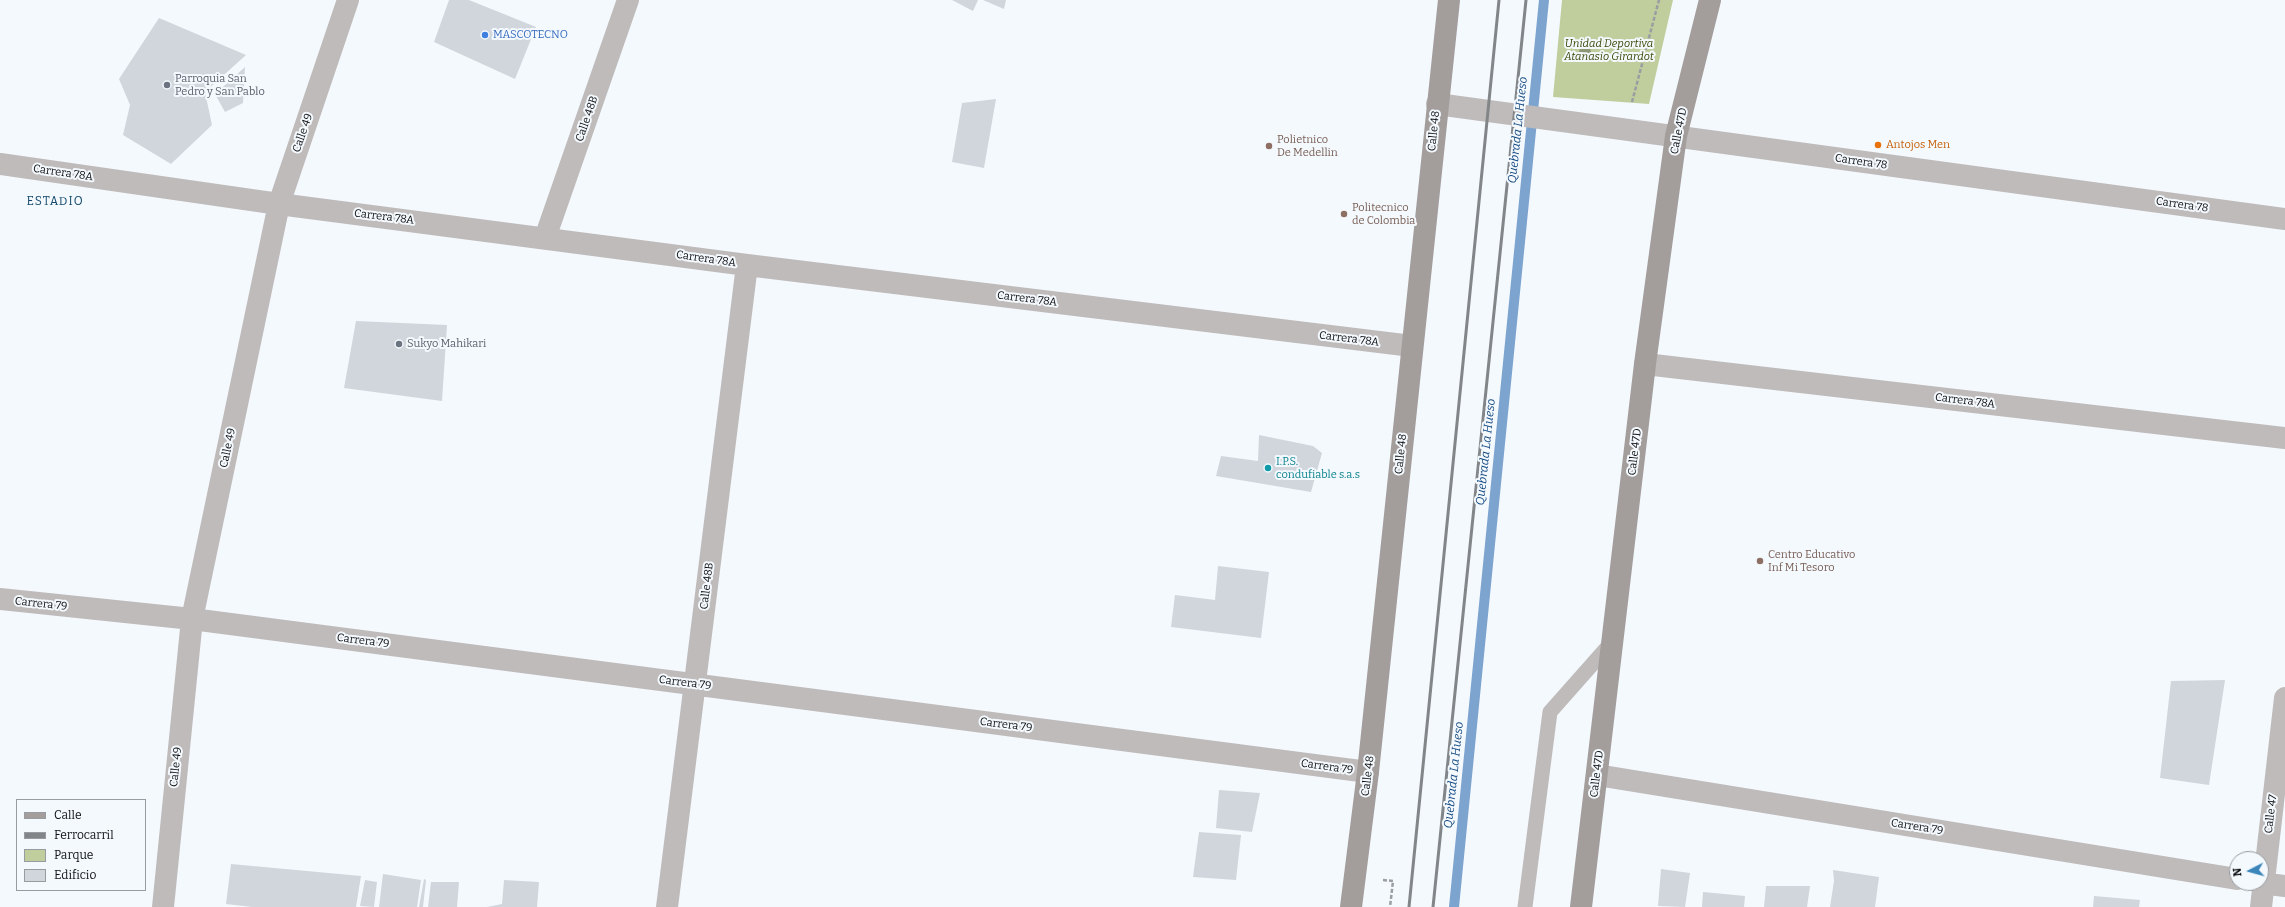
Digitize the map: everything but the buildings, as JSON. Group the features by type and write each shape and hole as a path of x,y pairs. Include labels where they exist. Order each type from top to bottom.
{"main road":[{"name":"Calle 48","path":"1351,907 1368,772 1449,0"},
{"name":"Calle 47D","path":"1581,907 1645,364 1676,136 1710,0"}],"street":[{"name":"Calle 49","path":"163,907 192,619 279,204 348,0"},
{"name":"Calle 48B","path":"546,238 628,0"},
{"name":"Carrera 78","path":"1437,104 2285,219"},
{"name":"Carrera 78A","path":"0,164 279,204 747,265 1412,346"},
{"name":"Calle 48B","path":"667,907 747,265"},
{"name":"Carrera 78A","path":"1645,364 2285,438"},
{"name":"Carrera 79","path":"0,599 192,619 1368,772"},
{"name":"Calle 47","path":"2266,851 2285,698"},
{"name":"Carrera 79","path":"1597,775 2229,878"},
{"path":"2269,884 2285,886"},
{"name":"Calle 47","path":"2261,907 2262,891"}],"lane":[{"path":"1525,907 1550,712 1612,642"}],"path":[{"path":"1625,130 1632,97 1659,0"},
{"path":"1390,907 1393,881"}],"green space":[{"name":"Unidad Deportiva Atanasio Girardot","path":"1562,0 1673,0 1649,104 1553,97"}],"waterway":[{"name":"Quebrada La Hueso","path":"1454,907 1544,0"}],"railway":[{"path":"1409,907 1499,0"},
{"path":"1433,907 1526,0"}],"place":[{"name":"MASCOTECNO","path":"485,35"},
{"name":"Parroquia San Pedro y San Pablo","path":"167,85"},
{"name":"Antojos Men","path":"1878,145"},
{"name":"Polietnico De Medellin","path":"1269,146"},
{"name":"Politecnico de Colombia","path":"1344,214"},
{"name":"Sukyo Mahikari","path":"399,344"},
{"name":"I.P.S. condufiable s.a.s","path":"1268,468"},
{"name":"Centro Educativo Inf Mi Tesoro","path":"1760,561"}],"district":[{"name":"ESTADIO","path":"55,202"}]}
